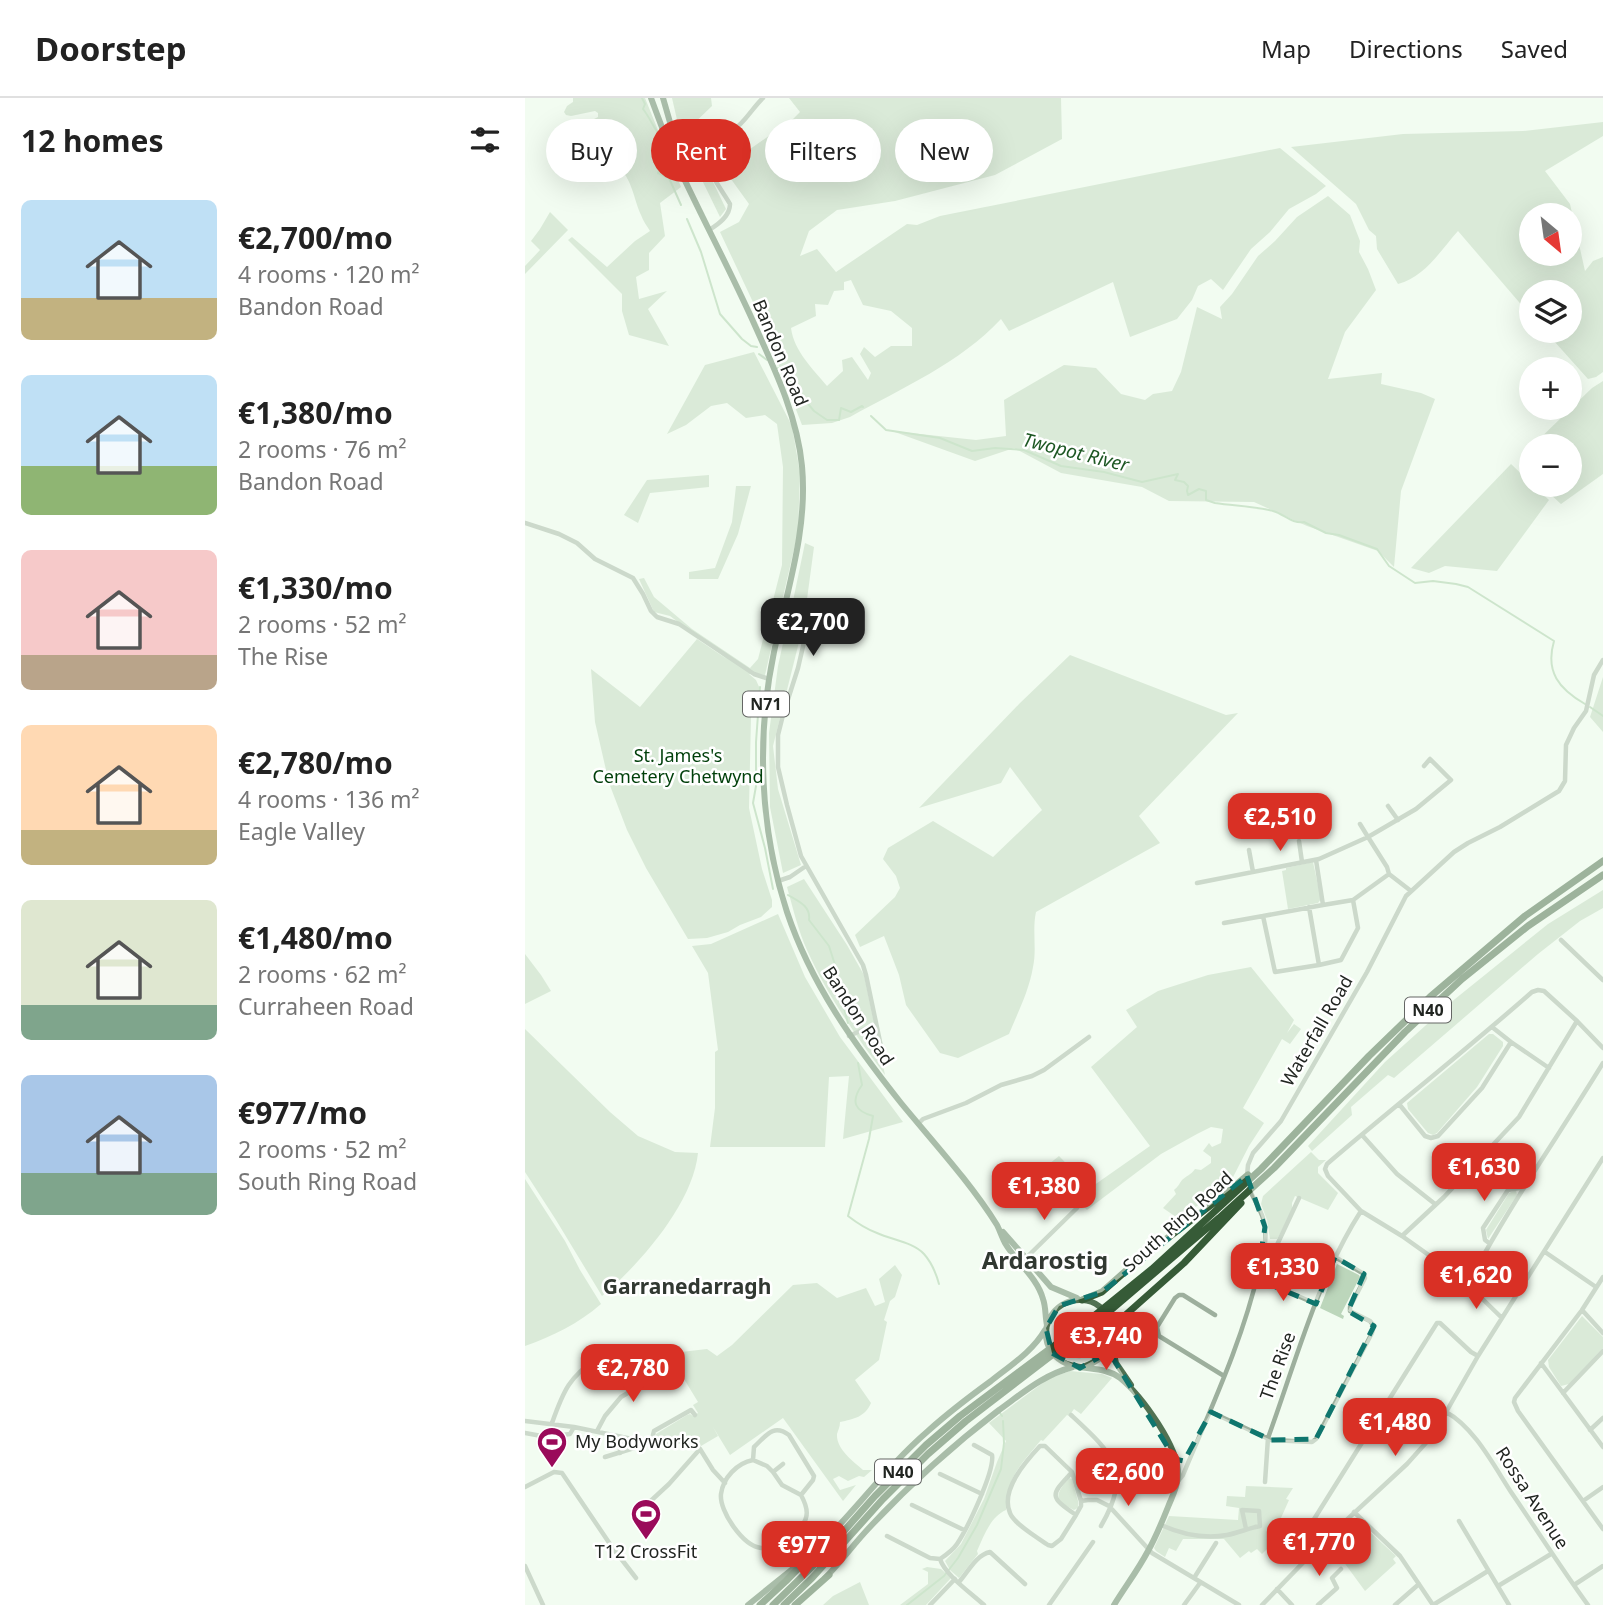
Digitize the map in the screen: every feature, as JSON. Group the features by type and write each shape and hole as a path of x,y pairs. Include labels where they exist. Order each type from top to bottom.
{"highway":[{"name":"South Ring Road","path":"1111,1306 1261,1169 1389,1036 1457,972 1525,916 1603,862"},
{"name":"South Ring Road","path":"773,1605 926,1445 960,1416 1042,1359 1169,1262 1274,1168 1442,997 1528,926 1603,875"},
{"path":"1081,1300 1102,1292 1146,1253 1223,1196 1298,1130"},
{"path":"1112,1330 1209,1239 1274,1168"},
{"name":"South Ring Road","path":"784,1605 928,1454 1042,1359"},
{"path":"760,1605 811,1555"},
{"path":"798,1605 829,1575"}],"main road":[{"name":"Bandon Road","path":"651,98 673,153 777,373 799,447 803,484 801,528 769,679 763,735 764,796 768,830 778,881 793,929 827,1000 849,1036 999,1228 1051,1287 1081,1300"},
{"name":"Bandon Road","path":"663,98 687,183"},
{"name":"Bandon Road","path":"999,1228 1006,1243 1042,1294 1047,1327"},
{"path":"1047,1327 1051,1315 1059,1306 1071,1300 1081,1300"},
{"name":"N71","path":"1081,1300 1094,1303 1104,1310 1112,1330"},
{"name":"N71","path":"1047,1327 1051,1350 1058,1358 1077,1367"},
{"name":"N40","path":"811,1555 897,1460 928,1431 1023,1357 1034,1347 1047,1327"},
{"path":"1112,1330 1111,1341 1116,1363 1134,1393"},
{"path":"1077,1367 1101,1358 1111,1341"},
{"path":"1077,1367 1112,1373 1121,1379 1156,1421 1169,1444 1179,1473 1149,1550 1114,1605"},
{"name":"N40","path":"829,1575 897,1498 948,1451 1040,1380 1054,1372 1077,1367"},
{"path":"748,1605 811,1555"}],"street":[{"path":"709,230 726,216 730,204 707,164 701,148 702,141 711,134 735,130 763,98"},
{"path":"525,523 577,543 595,559 633,578 657,617 678,624 754,674 769,679"},
{"path":"810,616 799,668 778,735 777,757 793,828 806,866 863,965 870,986 883,1056"},
{"path":"780,627 805,633"},
{"name":"Waterfall Road","path":"1178,1481 1211,1412 1257,1280 1266,1239 1264,1222 1247,1179 1250,1158 1281,1121 1367,972 1402,902 1411,891 1454,852 1559,790 1565,780 1566,745 1584,715 1594,675 1603,660"},
{"path":"1424,765 1430,759 1456,784"},
{"path":"1197,883 1316,860 1368,837 1398,820 1451,780"},
{"path":"1388,806 1398,820"},
{"path":"1360,824 1389,874 1411,891"},
{"path":"1299,841 1302,862"},
{"path":"1249,850 1253,872"},
{"path":"1316,860 1323,905"},
{"path":"778,881 790,877 806,866"},
{"path":"1224,922 1353,900 1389,874"},
{"path":"1263,916 1275,972 1319,965 1341,960 1358,929 1353,900"},
{"path":"1309,907 1319,965"},
{"path":"1561,940 1602,977"},
{"path":"1502,1318 1468,1284 1402,1236 1361,1211 1325,1173 1325,1169 1532,992 1544,991 1603,1048"},
{"path":"1402,1236 1444,1197 1519,1117 1577,1021"},
{"path":"849,1036 876,1024"},
{"path":"1492,1027 1549,1069"},
{"path":"918,1124 923,1119 966,1103 1001,1085 1044,1070 1089,1037"},
{"path":"1399,1104 1425,1136 1439,1136 1482,1088 1511,1042"},
{"path":"1468,1284 1489,1243 1603,1063"},
{"path":"1362,1135 1397,1174 1435,1204"},
{"path":"1262,1605 1326,1539 1407,1464 1433,1435 1478,1356 1603,1158"},
{"path":"1489,1243 1485,1240 1483,1228 1508,1190 1522,1189"},
{"path":"1268,1264 1299,1198"},
{"path":"1027,1257 1077,1209"},
{"name":"The Rise","path":"1265,1482 1268,1438 1335,1256 1361,1211"},
{"path":"1266,1239 1278,1243"},
{"path":"1545,1252 1596,1287"},
{"path":"1211,1412 1271,1440 1312,1442 1316,1439 1374,1326 1370,1321 1350,1311 1364,1275 1335,1256"},
{"path":"1603,1276 1582,1310 1515,1398 1515,1406 1603,1529"},
{"path":"1257,1280 1316,1304"},
{"path":"1215,1315 1179,1295 1157,1327 1157,1332 1159,1336 1224,1376"},
{"path":"1582,1310 1603,1333"},
{"path":"1326,1539 1310,1527 1311,1524 1437,1323 1478,1356"},
{"path":"1563,1393 1603,1351"},
{"path":"552,1423 568,1384 583,1367 599,1356"},
{"path":"1541,1363 1603,1447"},
{"path":"597,1431 605,1416 621,1397 672,1367 675,1373"},
{"path":"651,1443 654,1431 691,1410 695,1415"},
{"name":"Rossa Avenue","path":"1446,1412 1457,1418 1474,1437 1588,1605"},
{"path":"1071,1415 1100,1442 1114,1466 1118,1482 1111,1508 1101,1526"},
{"path":"1590,1430 1603,1418"},
{"path":"525,1421 575,1427 651,1443 691,1441 725,1483"},
{"path":"525,1433 547,1437 570,1434 575,1427"},
{"path":"753,1460 754,1447 778,1429 785,1432 814,1476 801,1495"},
{"path":"620,1438 620,1453"},
{"path":"887,1536 930,1558 940,1559 955,1547 991,1472 992,1455 974,1445"},
{"path":"1040,1446 1045,1446 1072,1472 1081,1506 1061,1539 1052,1546 1048,1545 1014,1518 1009,1510 1009,1494 1016,1475 1040,1446"},
{"path":"605,1457 634,1448"},
{"path":"642,1509 700,1449"},
{"path":"1175,1459 1190,1459"},
{"path":"753,1460 773,1472 782,1485 801,1495 808,1511 807,1517 794,1534 784,1541 762,1548 751,1544 744,1539 723,1507 721,1497 725,1483 738,1465 753,1460"},
{"path":"773,1472 783,1464"},
{"path":"525,1486 554,1472 562,1473 636,1578"},
{"path":"1072,1472 1056,1490 1055,1497 1059,1504 1076,1515"},
{"path":"940,1474 982,1494"},
{"path":"1583,1501 1603,1487"},
{"path":"1081,1501 1097,1500 1109,1506 1149,1550 1239,1605"},
{"path":"912,1505 964,1530"},
{"path":"1160,1525 1177,1533 1227,1535 1260,1526 1259,1511 1242,1510 1246,1529"},
{"path":"1354,1512 1400,1556 1433,1605 1488,1570"},
{"path":"1459,1521 1509,1605"},
{"path":"1283,1523 1311,1524"},
{"path":"1049,1605 1093,1542"},
{"path":"1193,1578 1216,1543"},
{"path":"930,1605 957,1581 979,1556 990,1552 1025,1584"},
{"path":"1498,1586 1551,1554"},
{"path":"940,1559 947,1571 984,1605"},
{"path":"525,1566 543,1605"},
{"path":"1574,1585 1603,1566"},
{"path":"1318,1605 1337,1588 1332,1578 1341,1569"},
{"path":"1184,1605 1200,1583"},
{"path":"1395,1605 1419,1584"},
{"path":"1277,1589 1291,1605"}],"highlighted area":[{"path":"1247,1176 1265,1227 1257,1279 1316,1304 1335,1257 1364,1274 1348,1311 1374,1326 1316,1439 1271,1440 1211,1412 1184,1461 1175,1459 1109,1352 1080,1368 1052,1353 1046,1328 1059,1306 1102,1292"}],"green space":[{"path":"573,98 645,98 653,119 651,119 651,182 679,182 681,187 660,203 665,236 649,253 649,270 636,277 639,299 667,291 648,309 669,346 629,335 622,311 622,294 568,240 572,237 607,267 650,231 629,182 637,182 637,119 594,119 598,117 595,111 566,115 564,112 567,106 573,102"},
{"path":"672,98 711,98 712,106 698,119 677,119"},
{"path":"789,98 1061,98 1062,139 993,176 993,119 895,119 895,182 968,182 895,201 837,210 809,231 800,256 817,249 836,272 907,224 917,225 940,216 1280,148 1326,186 1289,209 1251,249 1223,290 1211,279 1198,286 1192,300 1177,319 1130,337 1113,282 1009,331 1001,319 985,335 949,362 850,417 832,423 802,425 760,317 720,232 739,222 749,204 733,182 751,182 751,148 765,139 765,182 881,182 881,119 793,119 800,112","holes":["851,280 863,305 891,311 912,328 912,346 891,346 875,357 864,347 860,354 871,373 868,380 852,357 842,360 843,371 827,386 800,352 791,328 816,316 815,304 828,305 834,291 844,290 844,282"]},
{"path":"1603,122 1603,136 1545,171 1569,203 1519,203 1519,266 1582,266 1582,258 1585,271 1593,261 1603,257 1603,372 1588,379 1582,372 1582,357 1568,357 1556,343 1582,343 1582,280 1519,280 1519,302 1458,231 1424,269 1408,281 1398,284 1377,249 1376,236 1369,230 1356,204 1291,147 1403,134 1523,131"},
{"path":"703,182 713,182 726,209 720,217"},
{"path":"1328,196 1350,215 1360,241 1359,252 1376,290 1345,332 1328,379 1382,373 1381,384 1435,399 1401,491 1394,567 1378,551 1307,526 1254,502 1169,501 1142,487 1061,473 1014,448 975,461 892,431 976,440 1006,436 1004,400 1064,365 1096,368 1121,394 1145,400 1153,394 1172,391 1181,372 1197,307 1222,319 1220,307 1258,256 1297,217"},
{"path":"550,212 568,230 525,274 525,266 540,250 531,241"},
{"name":"St. James's Cemetery Chetwynd","path":"754,352 792,426 800,473 798,532 765,675 749,674 760,689 751,717 749,808 772,907 761,917 728,932 707,938 688,939 646,868 627,830 609,783 595,722 591,669 640,707 697,639 727,659 670,616 654,612 639,579 644,578 654,597 692,629 750,668 758,659 782,565 783,467 777,424 765,415 746,418 727,403 711,406 686,425 667,434 705,365"},
{"path":"1603,381 1603,474 1582,489 1582,434 1544,434 1559,420 1582,420 1582,398"},
{"path":"1511,464 1519,472 1519,497 1546,497 1549,500 1497,571 1445,566 1429,573 1411,568"},
{"path":"709,475 709,487 650,493 638,523 624,515 647,480"},
{"path":"736,486 751,486 738,534 718,579 689,579 689,572 715,568 732,522"},
{"path":"1553,497 1571,497 1561,504"},
{"path":"805,543 814,547 803,629 788,625"},
{"path":"785,634 800,638 773,746 778,789 801,865 783,873 770,807 769,733"},
{"path":"1070,655 1226,715 1238,713 1139,816 1160,843 1036,912 1031,976 1009,1034 958,1058 940,1053 906,1005 899,975 884,936 860,947 855,935 895,897 900,888 896,876 883,859 888,848 933,821 993,857 1042,810 1010,767 1001,783 919,808"},
{"path":"1603,677 1603,732 1590,717"},
{"path":"1313,862 1321,899 1318,903 1288,909 1282,871"},
{"path":"804,879 864,975 885,1075 833,999 804,942 787,887"},
{"path":"1603,890 1603,908 1580,921 1538,954 1394,1078 1388,1075 1351,1107 1352,1115 1312,1151 1308,1146 1385,1062 1455,999 1548,924"},
{"path":"778,914 805,977 840,1037 903,1122 843,1139 849,1076 829,1077 825,1147 710,1147 715,1108 715,1052 718,1050 708,973 692,946 711,944"},
{"path":"525,954 551,991 525,1004"},
{"path":"1251,967 1294,1020 1287,1033 1294,1024 1301,1029 1290,1044 1282,1039 1243,1108 1264,1123 1231,1181 1182,1217 1176,1217 1163,1208 1176,1194 1174,1190 1182,1180 1195,1169 1201,1170 1211,1163 1211,1157 1203,1151 1209,1143 1212,1147 1221,1143 1223,1129 1211,1127 1161,1154 1087,1210 1049,1164 1059,1156 1090,1188 1150,1146 1091,1067 1137,1027 1126,1010 1158,991 1208,975"},
{"path":"525,1029 638,1136 675,1152 698,1153 686,1192 662,1232 632,1268 602,1296 525,1172"},
{"path":"1489,1034 1503,1042 1503,1046 1477,1087 1437,1133 1428,1133 1408,1109 1407,1103"},
{"path":"1311,1152 1319,1160 1326,1160 1318,1167 1318,1173 1338,1193 1328,1210 1295,1196 1279,1236 1277,1239 1270,1239 1261,1204 1263,1196"},
{"path":"525,1179 601,1304 565,1329 525,1346"},
{"path":"1516,1190 1517,1195 1488,1239 1486,1230 1509,1193"},
{"path":"1337,1264 1360,1277 1341,1314 1343,1319 1320,1308"},
{"path":"895,1265 902,1275 884,1320 887,1322 879,1360 855,1380 871,1403 862,1414 840,1422 837,1434 839,1445 846,1454 863,1470 872,1470 864,1477 859,1476 848,1481 839,1476 833,1479 840,1490 856,1485 843,1501 783,1418 730,1455 713,1427 718,1436 701,1446 692,1439 654,1438 656,1434 687,1415 698,1413 693,1405 698,1402 673,1361 681,1352 707,1349 717,1356 732,1345 793,1285 817,1283 837,1298 866,1288 875,1306 885,1302 879,1279"},
{"path":"1582,1316 1603,1337 1603,1348 1569,1384 1561,1386 1549,1367 1548,1360"},
{"path":"1102,1324 1101,1341 1088,1357 1064,1354"},
{"path":"1070,1371 1102,1374 1112,1378 1081,1414 1074,1409 1041,1440 1021,1464 1009,1488 1006,1510 992,1522 977,1551 978,1554 959,1578 945,1561 961,1544 984,1499 1006,1441 989,1423 1048,1379"},
{"path":"1069,1478 1072,1479 1078,1501 1078,1508 1074,1510 1062,1503 1058,1497"},
{"path":"1246,1486 1293,1488 1286,1499 1289,1500 1277,1527 1289,1538 1283,1545 1280,1543 1273,1550 1269,1547 1262,1554 1257,1549 1251,1553 1249,1551 1240,1558 1224,1539 1183,1539 1176,1551 1169,1548 1165,1557 1156,1551 1154,1548 1169,1516 1238,1520 1239,1508 1226,1506 1227,1496 1245,1497"},
{"path":"1355,1524 1370,1532 1396,1556 1393,1559 1396,1563 1365,1591 1343,1561 1332,1537"},
{"path":"922,1569 941,1569 951,1578 926,1605 900,1605 928,1584 928,1572"},
{"path":"860,1582 869,1605 823,1605 833,1596"}],"waterway":[{"name":"Twopot River","path":"642,98 645,104 643,109 663,139 659,153 663,162 658,173 669,178 681,205"},
{"name":"Twopot River","path":"687,219 701,252 720,314 742,339 757,347"},
{"name":"Twopot River","path":"759,354 767,360"},
{"name":"Twopot River","path":"778,368 814,411 827,420 839,420 841,408 851,412 863,407"},
{"name":"Twopot River","path":"871,416 886,430 940,438 972,451 995,448 1024,450 1061,466 1104,472 1142,482 1178,474 1175,480 1188,486 1188,495 1199,489 1206,491 1206,500 1273,511 1326,533 1377,549 1389,566 1415,583 1433,581 1468,587 1554,641 1551,662 1556,678 1561,686 1585,704"},
{"path":"760,687 753,803 773,889"},
{"path":"1590,707 1603,716"},
{"path":"788,895 806,908 809,920 829,946 848,1023"},
{"path":"858,1063 862,1085 856,1096 856,1105 873,1116 848,1216 869,1230 919,1250 931,1265 939,1284"},
{"path":"907,1605 944,1576 977,1525 1001,1469 1003,1421"}],"place":[{"name":"My Bodyworks","path":"552,1469"},
{"name":"T12 CrossFit","path":"646,1541"}],"district":[{"name":"Ardarostig","path":"1045,1261"},
{"name":"Garranedarragh","path":"687,1287"}]}
